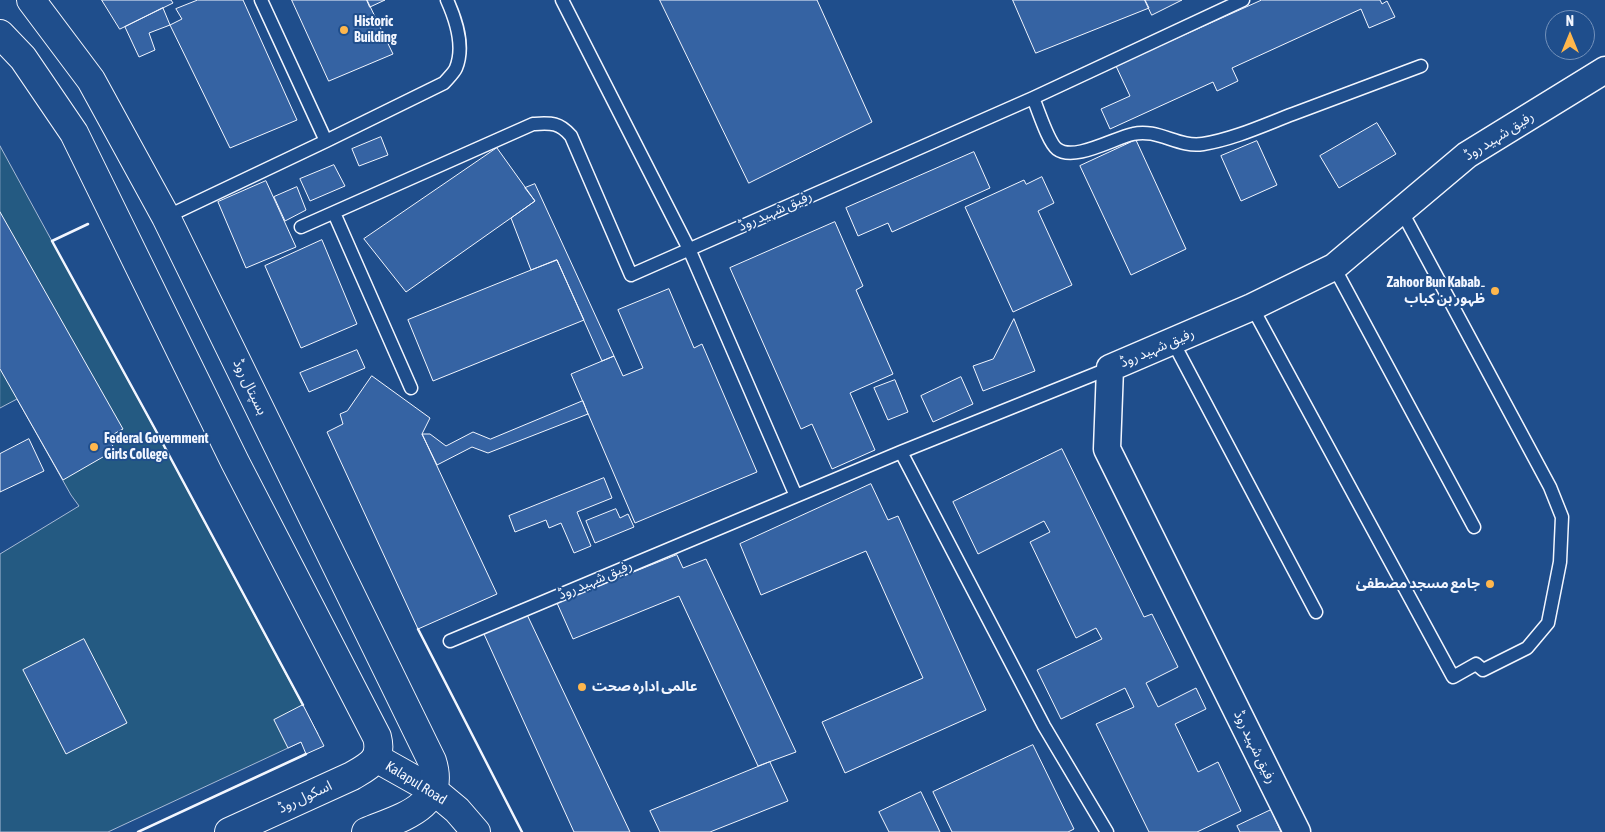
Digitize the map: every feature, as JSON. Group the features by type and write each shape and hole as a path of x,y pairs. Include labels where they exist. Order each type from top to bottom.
{"main road":[{"name":"ہسپتال روڈ","path":"31,0 91,80 166,217 416,727 435,770 436,781 434,790"},
{"path":"0,34 23,58 74,133 236,462 373,726 379,744 376,758"},
{"name":"Kalapul Road","path":"376,758 434,790 457,810 476,832"},
{"name":"اسکول روڈ","path":"229,832 352,776 371,765 376,758"},
{"path":"366,832 423,806 434,790"}],"street":[{"name":"رفیق شہید روڈ","path":"1297,832 1106,449 1110,368 1252,307 1334,267 1467,155 1605,70"}],"lane":[{"path":"261,0 326,141"},
{"path":"166,217 444,83 456,69 460,47 456,21 447,0"},
{"path":"562,0 689,249 796,496"},
{"name":"رفیق شہید روڈ","path":"334,213 533,124 556,124 564,128 571,136 631,275 1033,98 1243,0"},
{"path":"1033,98 1051,142 1058,150 1068,153 1088,150 1133,134 1147,132 1164,136 1183,144 1202,144 1243,133 1420,66"},
{"path":"1252,307 1453,677 1476,664 1483,670 1526,648 1548,623 1560,562 1562,517 1550,487 1401,210"},
{"path":"301,227 334,213 411,388"},
{"path":"1334,267 1474,527"},
{"path":"1173,342 1316,612"},
{"name":"رفیق شہید روڈ","path":"450,641 901,452 1110,368"},
{"path":"901,452 1044,726 1107,832"}],"shaded area":[{"name":"Federal Government Girls College","path":"0,146 318,734 108,832 0,832 0,554 79,506 17,399 0,408"}],"building":[{"path":"102,0 171,0 173,3 120,29"},
{"path":"198,0 243,0 297,120 230,148 170,25 182,19 176,9"},
{"name":"Historic Building","path":"292,0 367,0 393,54 329,81"},
{"path":"367,0 385,0 370,7"},
{"path":"660,0 817,0 872,122 749,183"},
{"path":"1013,0 1145,0 1149,8 1036,53"},
{"path":"1145,0 1182,0 1152,15"},
{"path":"1262,0 1380,0 1382,4 1387,1 1395,17 1369,28 1361,9 1232,68 1238,81 1217,91 1213,82 1110,129 1101,109 1130,96 1116,66"},
{"path":"163,8 170,25 149,33 155,50 139,57 125,27"},
{"path":"1377,123 1396,154 1339,188 1320,156"},
{"path":"381,137 388,155 359,166 352,149"},
{"path":"1136,140 1186,249 1131,275 1080,166"},
{"path":"1257,141 1277,185 1241,201 1221,156"},
{"path":"497,148 535,201 406,292 364,239"},
{"path":"974,152 990,188 892,232 888,223 858,236 846,208"},
{"path":"334,165 345,186 310,201 300,179"},
{"path":"1042,177 1054,203 1038,211 1072,285 1013,312 965,207 1024,180 1026,184"},
{"path":"266,181 296,247 246,268 218,202"},
{"path":"535,184 614,356 602,361 557,260 531,270 511,218 535,201 525,188"},
{"path":"297,187 306,210 285,221 274,197"},
{"path":"0,212 123,429 108,437 115,450 63,480 0,369"},
{"path":"835,222 863,286 856,290 893,374 850,393 875,450 832,469 812,424 801,429 730,268"},
{"path":"322,240 357,324 301,348 265,266"},
{"path":"557,260 584,320 433,381 408,320"},
{"path":"669,289 694,348 702,344 757,472 635,523 571,374 614,356 623,376 643,368 618,310"},
{"path":"1014,319 1035,371 983,391 973,366 993,359"},
{"path":"357,350 365,368 309,392 300,373"},
{"path":"372,376 430,418 422,434 497,594 418,629 327,432 343,424 340,414 347,411"},
{"path":"961,377 973,404 933,422 921,396"},
{"path":"895,380 908,412 888,420 874,388"},
{"path":"583,401 588,414 488,453 472,447 437,465 422,434 430,434 446,446 473,432 490,439"},
{"path":"29,439 44,471 0,492 0,454"},
{"path":"1062,449 1144,617 1152,614 1178,667 1146,683 1158,707 1196,688 1206,709 1175,724 1198,772 1218,762 1241,811 1197,832 1149,832 1096,724 1134,707 1125,688 1061,719 1037,670 1102,639 1096,628 1076,638 1030,542 1050,532 1044,521 978,554 953,502"},
{"path":"604,478 612,498 577,512 591,546 574,553 561,523 549,528 546,520 515,532 509,516"},
{"path":"871,484 888,520 898,516 986,710 845,773 822,722 923,678 866,551 761,595 740,544"},
{"path":"616,509 620,518 628,514 634,527 595,543 586,521"},
{"path":"677,555 683,568 706,559 796,752 758,766 679,596 573,639 557,603"},
{"path":"522,604 630,832 574,832 479,623"},
{"path":"84,639 127,723 66,754 23,670"},
{"path":"303,705 324,746 306,754 301,742 288,748 274,720"},
{"path":"1033,745 1074,829 1068,832 952,832 933,792"},
{"path":"770,762 788,801 710,832 660,832 650,811"},
{"path":"921,792 940,832 889,832 879,812"},
{"path":"1271,810 1281,832 1240,832 1237,826"}],"wall":[{"path":"88,224 52,241 303,705"},
{"path":"418,629 522,832"},
{"path":"138,832 306,754"}],"place":[{"name":"Historic Building","path":"344,30"},
{"name":"Zahoor Bun Kabab۔ ظہور بن کباب","path":"1495,291"},
{"name":"Federal Government Girls College","path":"94,447"},
{"name":"جامع مسجد مصطفیٰ","path":"1490,584"},
{"name":"عالمی ادارہ صحت","path":"582,687"}]}
